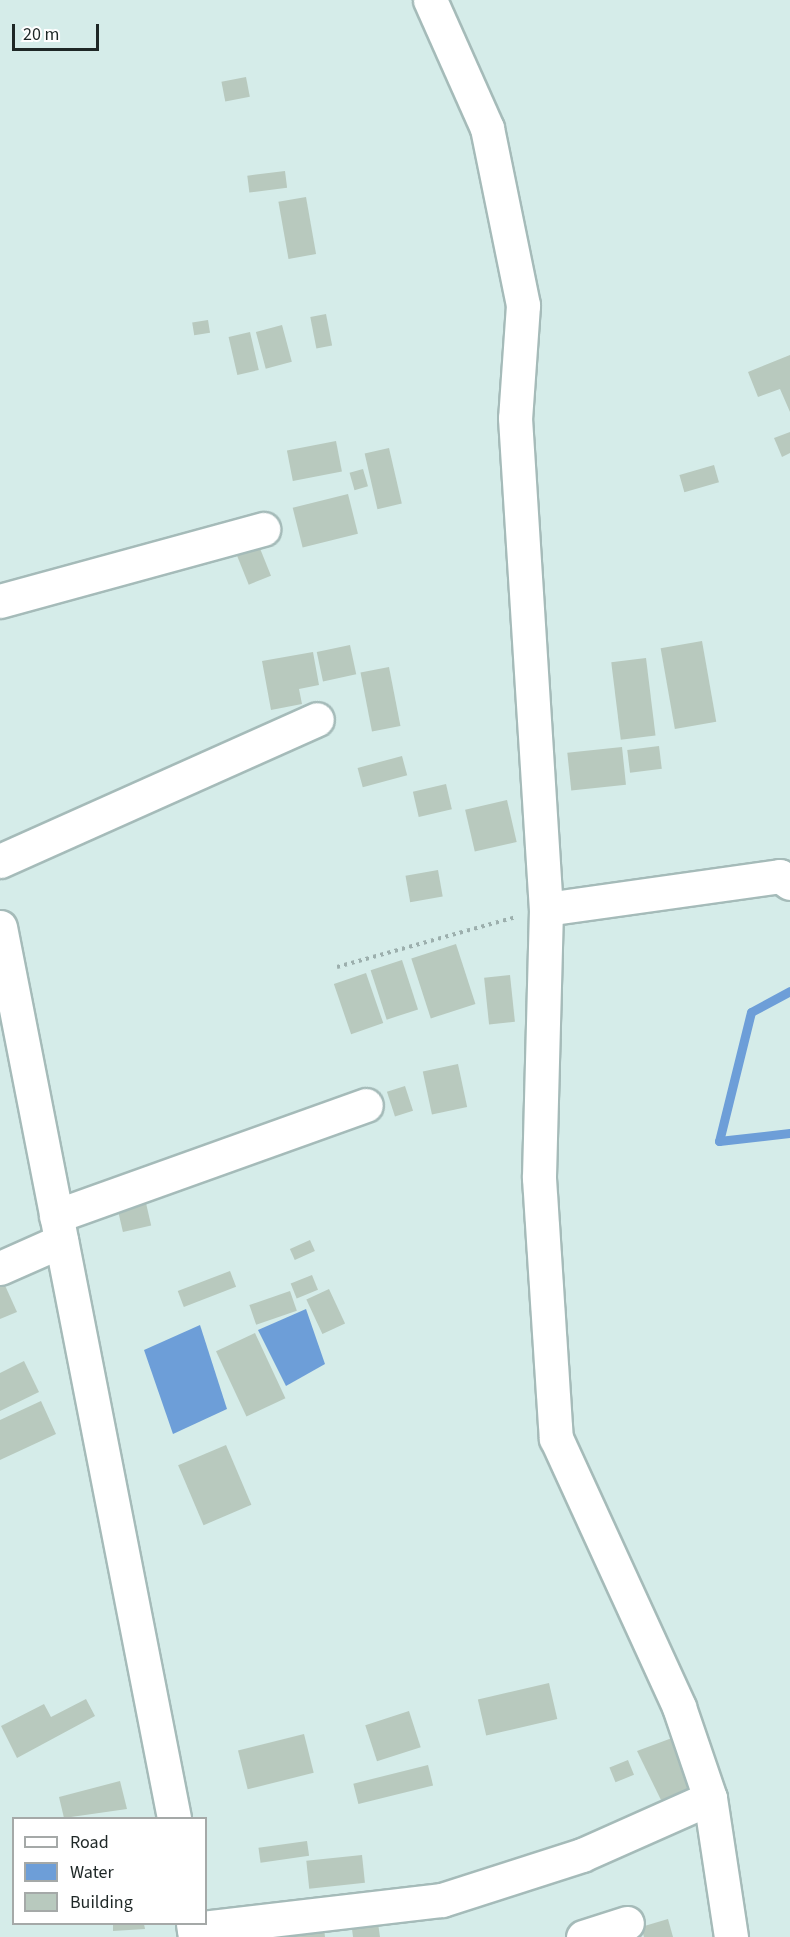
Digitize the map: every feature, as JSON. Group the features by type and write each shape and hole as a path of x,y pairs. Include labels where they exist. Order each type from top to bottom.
{"street":[{"path":"429,0 487,128 523,305 514,418 546,909 539,1178 556,1438 679,1707 710,1798 731,1937"},
{"path":"0,601 263,530"},
{"path":"0,861 316,719"},
{"path":"546,909 780,876 790,883"},
{"path":"0,927 174,1817"},
{"path":"0,1268 58,1229 366,1105"},
{"path":"194,1930 442,1900 582,1855 710,1798"},
{"path":"584,1937 627,1923"}],"path":[{"path":"337,966 546,909"}],"water":[{"path":"306,1309 325,1364 286,1386 258,1330"},
{"path":"200,1325 227,1409 173,1434 144,1350"}],"building":[{"path":"246,77 250,97 225,101 221,82"},
{"path":"285,171 287,188 249,193 247,176"},
{"path":"306,197 316,254 288,259 278,202"},
{"path":"326,314 332,345 316,348 310,317"},
{"path":"208,320 210,333 194,335 192,323"},
{"path":"282,325 292,362 266,369 256,332"},
{"path":"250,332 259,370 237,375 229,337"},
{"path":"790,355 790,412 780,389 758,397 748,372"},
{"path":"790,432 790,453 782,457 774,438"},
{"path":"336,441 342,471 293,481 287,451"},
{"path":"389,448 402,504 377,509 365,454"},
{"path":"714,465 719,482 684,492 679,475"},
{"path":"363,469 368,486 355,490 350,473"},
{"path":"348,494 358,534 303,548 293,508"},
{"path":"259,546 271,576 249,585 237,555"},
{"path":"702,641 716,722 675,729 661,648"},
{"path":"350,645 356,674 323,681 317,652"},
{"path":"313,652 319,685 299,689 302,704 271,710 262,661"},
{"path":"646,658 656,735 621,740 611,662"},
{"path":"389,667 400,726 372,731 361,673"},
{"path":"659,746 662,769 630,773 627,750"},
{"path":"622,747 626,785 571,791 567,753"},
{"path":"402,756 407,775 363,787 358,768"},
{"path":"446,784 452,809 419,817 413,792"},
{"path":"507,800 517,842 475,852 465,810"},
{"path":"438,870 443,897 410,902 406,876"},
{"path":"456,944 475,1004 431,1018 411,959"},
{"path":"402,960 418,1009 387,1020 371,970"},
{"path":"366,973 383,1023 351,1034 334,984"},
{"path":"510,975 515,1022 489,1024 484,978"},
{"path":"458,1064 467,1107 432,1115 423,1071"},
{"path":"405,1086 413,1111 395,1117 387,1092"},
{"path":"146,1203 151,1225 123,1232 118,1210"},
{"path":"310,1240 315,1251 295,1260 290,1249"},
{"path":"230,1271 236,1287 184,1307 178,1291"},
{"path":"312,1275 318,1290 297,1298 291,1284"},
{"path":"3,1281 17,1312 0,1319 0,1282"},
{"path":"329,1289 345,1323 322,1334 306,1300"},
{"path":"290,1291 297,1311 256,1325 249,1305"},
{"path":"255,1333 285,1398 246,1416 216,1351"},
{"path":"24,1361 39,1392 0,1411 0,1373"},
{"path":"41,1401 56,1434 0,1460 0,1420"},
{"path":"226,1445 251,1505 204,1525 178,1465"},
{"path":"549,1683 557,1719 486,1735 478,1699"},
{"path":"86,1699 95,1716 17,1758 1,1726 44,1704 51,1717"},
{"path":"409,1711 421,1747 377,1761 365,1725"},
{"path":"304,1734 314,1773 248,1789 238,1750"},
{"path":"672,1738 691,1789 661,1800 637,1751"},
{"path":"628,1760 634,1775 615,1782 609,1767"},
{"path":"428,1765 433,1785 358,1804 353,1784"},
{"path":"120,1781 127,1809 64,1817 59,1797"},
{"path":"307,1841 309,1856 261,1863 258,1848"},
{"path":"362,1855 365,1883 309,1889 306,1861"},
{"path":"377,1916 380,1937 353,1937 351,1921"},
{"path":"323,1919 325,1937 271,1937 270,1927"},
{"path":"668,1919 673,1937 644,1937 641,1927"},
{"path":"113,1925 144,1925 145,1929 113,1931"}],"waterway":[{"path":"790,991 751,1012 719,1141 790,1133"}]}
